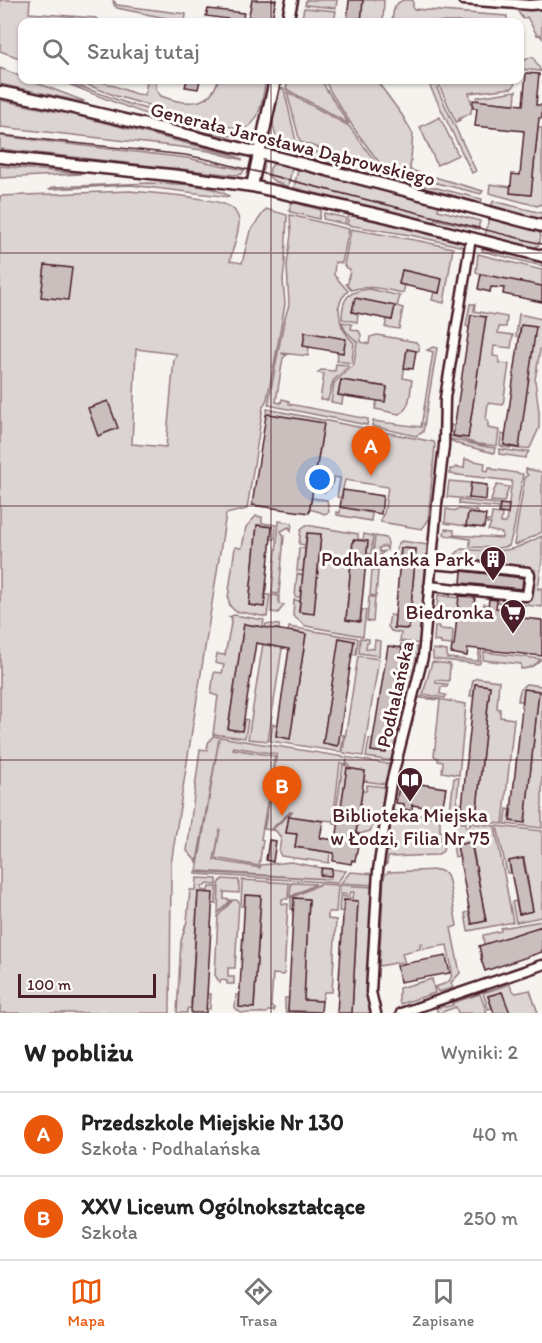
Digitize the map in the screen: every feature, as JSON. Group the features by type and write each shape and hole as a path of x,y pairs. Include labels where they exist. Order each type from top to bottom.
{"main road":[{"path":"288,18 292,0"},
{"path":"252,186 274,84"},
{"name":"Generała Jarosława Dąbrowskiego","path":"0,92 56,103 259,153 542,226"},
{"path":"0,157 252,186 542,255"}],"street":[{"path":"463,0 542,4"},
{"name":"Podhalańska","path":"376,1013 371,992 378,870 390,783 423,657 444,446 445,398 471,238"},
{"path":"429,586 527,596 530,574 462,565 431,564"},
{"path":"401,1013 542,965"}],"shaded area":[{"path":"0,0 30,0 29,13 96,18 18,18 18,58 0,51"},
{"path":"113,0 117,5 186,14 186,18 166,18 117,8"},
{"path":"306,0 337,0 336,8 305,5"},
{"path":"363,0 384,0 383,18 361,18"},
{"path":"413,0 413,9 507,16 507,18 392,18 393,12 400,1"},
{"path":"515,7 542,8 542,38 539,34 537,35 527,17 522,18"},
{"path":"304,8 336,11 335,18 302,18"},
{"path":"533,57 541,71 524,69 524,60"},
{"path":"0,68 18,75 18,84 39,84 84,101 83,102 0,84"},
{"path":"68,84 185,120 244,134 229,136 181,126"},
{"path":"85,84 109,84 145,95 146,84 156,84 156,90 161,96 178,101 195,102 209,96 216,84 265,84 258,115 243,130 116,96"},
{"path":"287,84 324,84 349,124 286,89"},
{"path":"327,84 379,84 413,134 410,170 483,191 481,194 384,169"},
{"path":"429,84 435,84 476,171 472,173"},
{"path":"438,84 514,84 512,88 469,93 471,113 456,122"},
{"path":"278,88 284,89 296,141 294,142 277,138 273,126"},
{"path":"516,91 515,104 478,101 477,97"},
{"path":"287,92 349,126 380,168 300,142"},
{"path":"0,100 78,116 233,155 243,160 209,151 181,147 0,128"},
{"path":"440,117 458,155 437,165 420,127"},
{"path":"538,128 542,128 542,204 537,206 489,193 490,184 511,187 511,193 531,195"},
{"path":"0,136 187,158 244,170 242,174 234,175 0,149"},
{"path":"300,147 398,177 397,184 299,155"},
{"path":"273,164 292,168 288,187 269,177"},
{"path":"0,166 81,174 0,178"},
{"path":"298,169 439,205 438,210 480,221 478,229 435,219 434,223 294,188"},
{"path":"150,183 202,186 229,197 130,185 50,189 53,187"},
{"path":"425,185 482,199 480,206 423,191"},
{"path":"130,191 183,196 224,204 234,210 239,220 230,261 242,263 250,231 266,209 287,215 283,280 285,304 275,360 267,399 263,407 247,509 226,514 171,864 170,1013 0,1013 0,196","holes":["136,349 177,354 174,359 166,447 132,444"]},
{"path":"493,201 542,213 542,217 533,219 491,208"},
{"path":"292,202 321,210 319,219 291,212 289,210"},
{"path":"324,213 346,218 345,224 323,219"},
{"path":"290,215 349,229 342,263 335,262 334,275 348,291 338,308 342,327 354,343 352,363 337,361 338,352 343,353 345,339 305,332 303,346 309,347 308,356 282,353 287,355 283,358 276,402 281,403 282,399 289,401 289,404 368,419 367,425 268,405 289,305 287,266 291,234"},
{"path":"349,215 463,241 464,247 410,235 347,225"},
{"path":"489,218 538,230 541,236 539,245 533,248 485,236"},
{"path":"351,229 453,248 444,303 432,300 434,292 439,293 441,279 403,270 399,284 405,286 403,293 370,288 351,290 346,284 350,269 344,265"},
{"path":"483,246 542,261 542,266 482,251"},
{"path":"478,254 542,270 542,286 476,272"},
{"path":"370,289 400,296 397,306 403,308 399,329 385,327 387,319 392,320 394,306 355,298 352,312 358,314 357,322 342,319 343,305 348,296 356,291"},
{"path":"470,304 475,304 474,311 507,317 506,327 499,327 498,333 513,335 511,348 494,346 493,356 499,357 499,363 509,364 503,405 488,403 486,420 488,428 499,430 497,446 478,444 450,436 451,425 455,426 454,436 468,438 486,318 469,328 466,326"},
{"path":"519,314 542,319 542,346 535,380 539,428 530,448 520,449 500,445 501,434 505,435 504,445 518,448 521,325 519,337 516,336"},
{"path":"342,322 352,324 351,329 359,331 361,342 369,344 370,337 377,335 416,342 419,346 419,351 407,350 403,378 412,380 409,399 403,412 399,414 375,409 377,401 385,402 387,387 341,380 338,394 343,395 342,404 331,402 334,383 354,364 357,342 345,330"},
{"path":"437,348 423,432 416,436 372,426 373,421 421,427 433,352 427,350"},
{"path":"336,364 348,365 348,367 333,381 328,400 320,400 324,374 318,373 321,370 335,371"},
{"path":"267,409 434,442 428,521 422,529 381,522 388,487 345,480 341,498 337,497 340,478 334,477 331,487 325,492 318,491 318,485 314,484 324,423 266,415"},
{"path":"450,439 495,448 494,453 458,444"},
{"path":"499,449 529,451 525,458 499,454"},
{"path":"465,459 485,463 484,470 488,471 489,467 492,467 492,469 523,474 509,546 470,547 470,539 444,535 445,529 454,530 454,535 502,538 502,533 488,530 491,524 486,521 491,521 492,513 502,514 501,523 506,523 512,481 450,474 450,469 464,468"},
{"path":"526,469 542,472 542,532 516,545 514,544 525,477 528,475"},
{"path":"449,481 471,483 469,499 447,497"},
{"path":"497,485 509,487 504,502 491,501"},
{"path":"312,498 327,500 329,512 324,514 309,509"},
{"path":"459,500 500,504 499,508 459,504"},
{"path":"340,507 372,513 371,521 337,515 337,512 340,513"},
{"path":"446,509 477,511 479,514 468,513 466,526 445,523"},
{"path":"256,516 262,517 262,523 276,525 275,539 270,539 271,527 257,525 249,605 264,607 265,595 270,595 267,617 235,611 230,606 228,598 235,547 242,548 246,527"},
{"path":"279,521 292,523 291,531 289,527 281,531 284,536 279,594 272,593"},
{"path":"306,525 358,534 358,539 363,540 364,534 373,536 371,554 367,554 368,542 353,541 346,620 360,622 362,610 366,610 363,636 306,626 293,616 294,600 300,601 299,612 314,613 321,535 307,533 305,545 299,544 301,529"},
{"path":"375,536 386,538 388,543 387,550 385,546 379,548 380,552 385,551 380,555 373,555"},
{"path":"542,536 542,561 538,589 542,588 542,607 497,602 497,596 532,600 535,570 448,561 461,549 509,550"},
{"path":"402,541 428,545 430,548 420,644 400,641 401,633 391,631 388,626 390,615 395,616 394,628 409,629 416,549 401,548 400,560 395,559 397,546"},
{"path":"299,548 305,548 303,571 297,571"},
{"path":"372,570 378,571 376,596 370,595"},
{"path":"297,574 303,575 300,597 295,597"},
{"path":"272,595 279,596 279,604 284,605 278,613 271,612"},
{"path":"438,595 459,598 458,610 444,616 444,610 437,609"},
{"path":"369,597 375,597 373,622 367,621"},
{"path":"484,604 487,605 480,663 433,659 433,649 447,651 447,658 478,661"},
{"path":"234,615 264,620 261,638 257,638 258,626 244,624 228,729 242,731 244,719 248,720 245,738 213,734 218,696 211,694 214,672 222,673 224,665 215,663 217,654 225,655 232,618 229,617"},
{"path":"266,624 279,625 279,629 271,629 283,642 268,741 248,739"},
{"path":"435,626 439,626 439,629 453,630 452,645 434,641"},
{"path":"289,627 358,639 356,655 352,654 354,641 340,638 323,743 337,746 339,734 344,735 341,752 270,741 273,724 277,725 276,736 290,738 306,634 292,631 290,643 286,642"},
{"path":"360,638 369,639 366,648 374,649 375,640 380,641 379,656 359,653"},
{"path":"401,644 421,648 394,760 366,757 369,739 373,739 371,751 386,753"},
{"path":"484,652 541,659 532,666 521,669 521,664 483,660"},
{"path":"358,656 379,659 363,756 343,751"},
{"path":"432,662 450,664 449,681 436,680 436,683 448,684 447,687 441,687 440,694 446,695 445,698 423,694"},
{"path":"477,678 499,681 497,708 500,709 500,717 514,719 503,824 457,819 459,804 462,804 476,817 490,686 475,684 474,696 470,696 473,680"},
{"path":"526,684 542,686 542,828 505,824 507,809 511,810 510,821 525,822 539,691 524,689 523,701 518,701 521,689"},
{"path":"422,696 466,704 459,775 442,772 443,762 438,761 438,758 434,756 440,700 420,698"},
{"path":"213,736 389,764 385,784 364,781 365,771 348,768 347,759 346,764 340,763 333,821 289,816 286,832 297,834 295,847 330,852 329,863 281,856 279,852 281,838 276,831 272,830 292,812 270,830 264,829 276,773 274,772 277,754 233,747 233,749 275,756 261,839 263,840 259,866 215,858 220,829 214,860 260,868 261,865 291,862 322,868 321,875 331,876 332,869 346,871 337,883 195,874 195,872 331,879 197,871 219,739 197,862 187,851 200,749 207,750 208,743"},
{"path":"343,765 347,768 339,824 334,823"},
{"path":"454,778 459,778 455,819 449,818"},
{"path":"367,785 385,787 381,813 370,831 359,834 356,833 362,791 366,791"},
{"path":"393,811 440,818 440,831 444,832 444,835 440,836 440,844 444,844 443,851 437,855 388,857 387,864 384,865"},
{"path":"456,822 466,823 466,828 469,828 470,823 495,826 513,922 468,931 465,913 470,912 472,924 486,921 472,843 455,857 453,845"},
{"path":"497,826 542,831 542,917 516,922 512,902 516,901 519,914 533,911 524,858 509,861 511,873 507,873"},
{"path":"438,870 446,873 449,881 457,926 451,928 460,973 451,983 453,988 438,992 435,987 447,982 451,977 452,968 447,945 423,949 422,943 420,949 402,953 405,964 401,962 379,966 384,876 388,872"},
{"path":"350,872 375,874 374,885 341,883"},
{"path":"197,878 217,879 217,885 202,886 202,890 208,891 209,887 217,887 216,904 212,904 198,893 191,1004 211,994 210,1009 189,1008 187,1013 177,1013 181,941 187,921 190,890 196,890"},
{"path":"222,879 239,880 239,893 224,892 224,899 231,900 218,913 219,884"},
{"path":"242,880 289,883 288,899 282,899 282,904 288,904 284,975 273,974 271,1007 274,1011 267,1013 241,1013 235,1008 236,995 240,995 239,1007 254,1008 261,896 246,895 245,906 241,906"},
{"path":"291,883 316,884 290,897"},
{"path":"320,884 338,885 336,912 328,912 328,919 336,920 332,992 324,992 322,1001 317,1001 317,1013 286,1013 285,998 289,998 288,1011 303,1012 309,900 295,898 294,909 291,909 291,898"},
{"path":"340,885 374,887 373,1013 352,1013 358,901 344,900 343,912 339,911 340,896 353,898 354,892 350,895 340,894"},
{"path":"233,900 239,902 235,968 228,968 228,977 234,977 234,984 227,984 227,981 221,980 220,983 215,975 218,916"},
{"path":"542,921 542,926 484,945 483,935 501,931 501,928"},
{"path":"432,979 435,993 400,1004 399,988"},
{"path":"510,984 516,993 530,990 538,1013 509,1013 502,992 488,996 492,1008 488,1009 483,993"},
{"path":"480,994 487,1013 458,1013 456,1007 438,1013 436,1008 453,1005 452,1003"}],"building":[{"path":"252,0 276,0 272,18 248,18"},
{"path":"349,0 363,0 361,18 347,18"},
{"path":"208,9 244,13 243,18 206,16"},
{"path":"526,73 539,74 536,105 542,105 531,195 510,193 512,174 520,175 524,131 475,126 477,108 473,108 473,100 523,105"},
{"path":"186,84 199,84 198,89 185,87"},
{"path":"45,265 72,268 68,300 41,297"},
{"path":"402,270 442,279 439,293 399,284"},
{"path":"481,274 542,286 542,302 503,294 504,288 491,287 490,292 478,289"},
{"path":"355,298 395,306 392,320 352,312"},
{"path":"471,315 486,317 468,438 453,436"},
{"path":"521,325 536,327 519,448 504,445"},
{"path":"305,332 346,339 343,353 303,346"},
{"path":"407,349 416,351 413,369 404,368"},
{"path":"341,380 387,387 385,402 338,395"},
{"path":"108,401 118,428 98,436 88,408"},
{"path":"266,415 324,423 309,513 252,505"},
{"path":"471,483 487,485 486,500 469,498"},
{"path":"343,490 383,496 381,514 340,507"},
{"path":"500,504 509,505 508,514 499,513"},
{"path":"468,513 486,515 484,528 466,526"},
{"path":"257,525 272,527 264,607 249,605"},
{"path":"307,533 321,534 314,614 299,612"},
{"path":"353,540 368,541 360,622 346,620"},
{"path":"401,548 416,549 409,629 394,628"},
{"path":"462,571 523,578 522,589 461,583"},
{"path":"459,596 475,597 474,606 488,607 489,599 497,600 496,608 514,610 513,617 542,620 542,656 468,648 467,656 451,653 452,646 454,646"},
{"path":"244,624 306,634 290,739 276,736 289,649 256,643 242,731 228,729"},
{"path":"339,638 354,641 338,746 323,743"},
{"path":"388,646 402,648 386,753 371,751"},
{"path":"475,684 490,686 476,818 461,816"},
{"path":"524,689 539,691 525,823 510,821"},
{"path":"347,768 365,771 356,833 359,834 358,845 355,861 352,860 351,864 333,861 334,853 295,847 297,834 286,833 289,816 323,821 320,838 336,840"},
{"path":"400,781 446,788 442,810 412,805 412,811 404,809 404,804 396,803"},
{"path":"269,840 276,841 273,862 266,860"},
{"path":"471,842 486,921 472,924 457,845"},
{"path":"523,858 533,911 519,914 509,861"},
{"path":"322,868 332,869 331,876 320,875"},
{"path":"198,892 213,893 206,1013 191,1013"},
{"path":"245,895 261,896 254,1008 239,1007"},
{"path":"294,898 309,899 304,1000 322,1001 321,1012 288,1011"},
{"path":"344,900 358,901 352,1013 337,1013"},
{"path":"542,926 542,952 485,971 479,946"},
{"path":"446,956 450,973 400,982 397,965"},
{"path":"502,992 510,1013 494,1013 488,996"}],"tram line":[{"path":"0,135 206,159 542,244"}],"place":[{"name":"Przedszkole Miejskie Nr 130","path":"371,476"},
{"name":"Podhalańska Park","path":"493,582"},
{"name":"Biedronka","path":"513,635"},
{"name":"Biblioteka Miejska w Łodzi, Filia Nr 75","path":"410,803"},
{"name":"XXV Liceum Ogólnokształcące","path":"282,816"}]}
